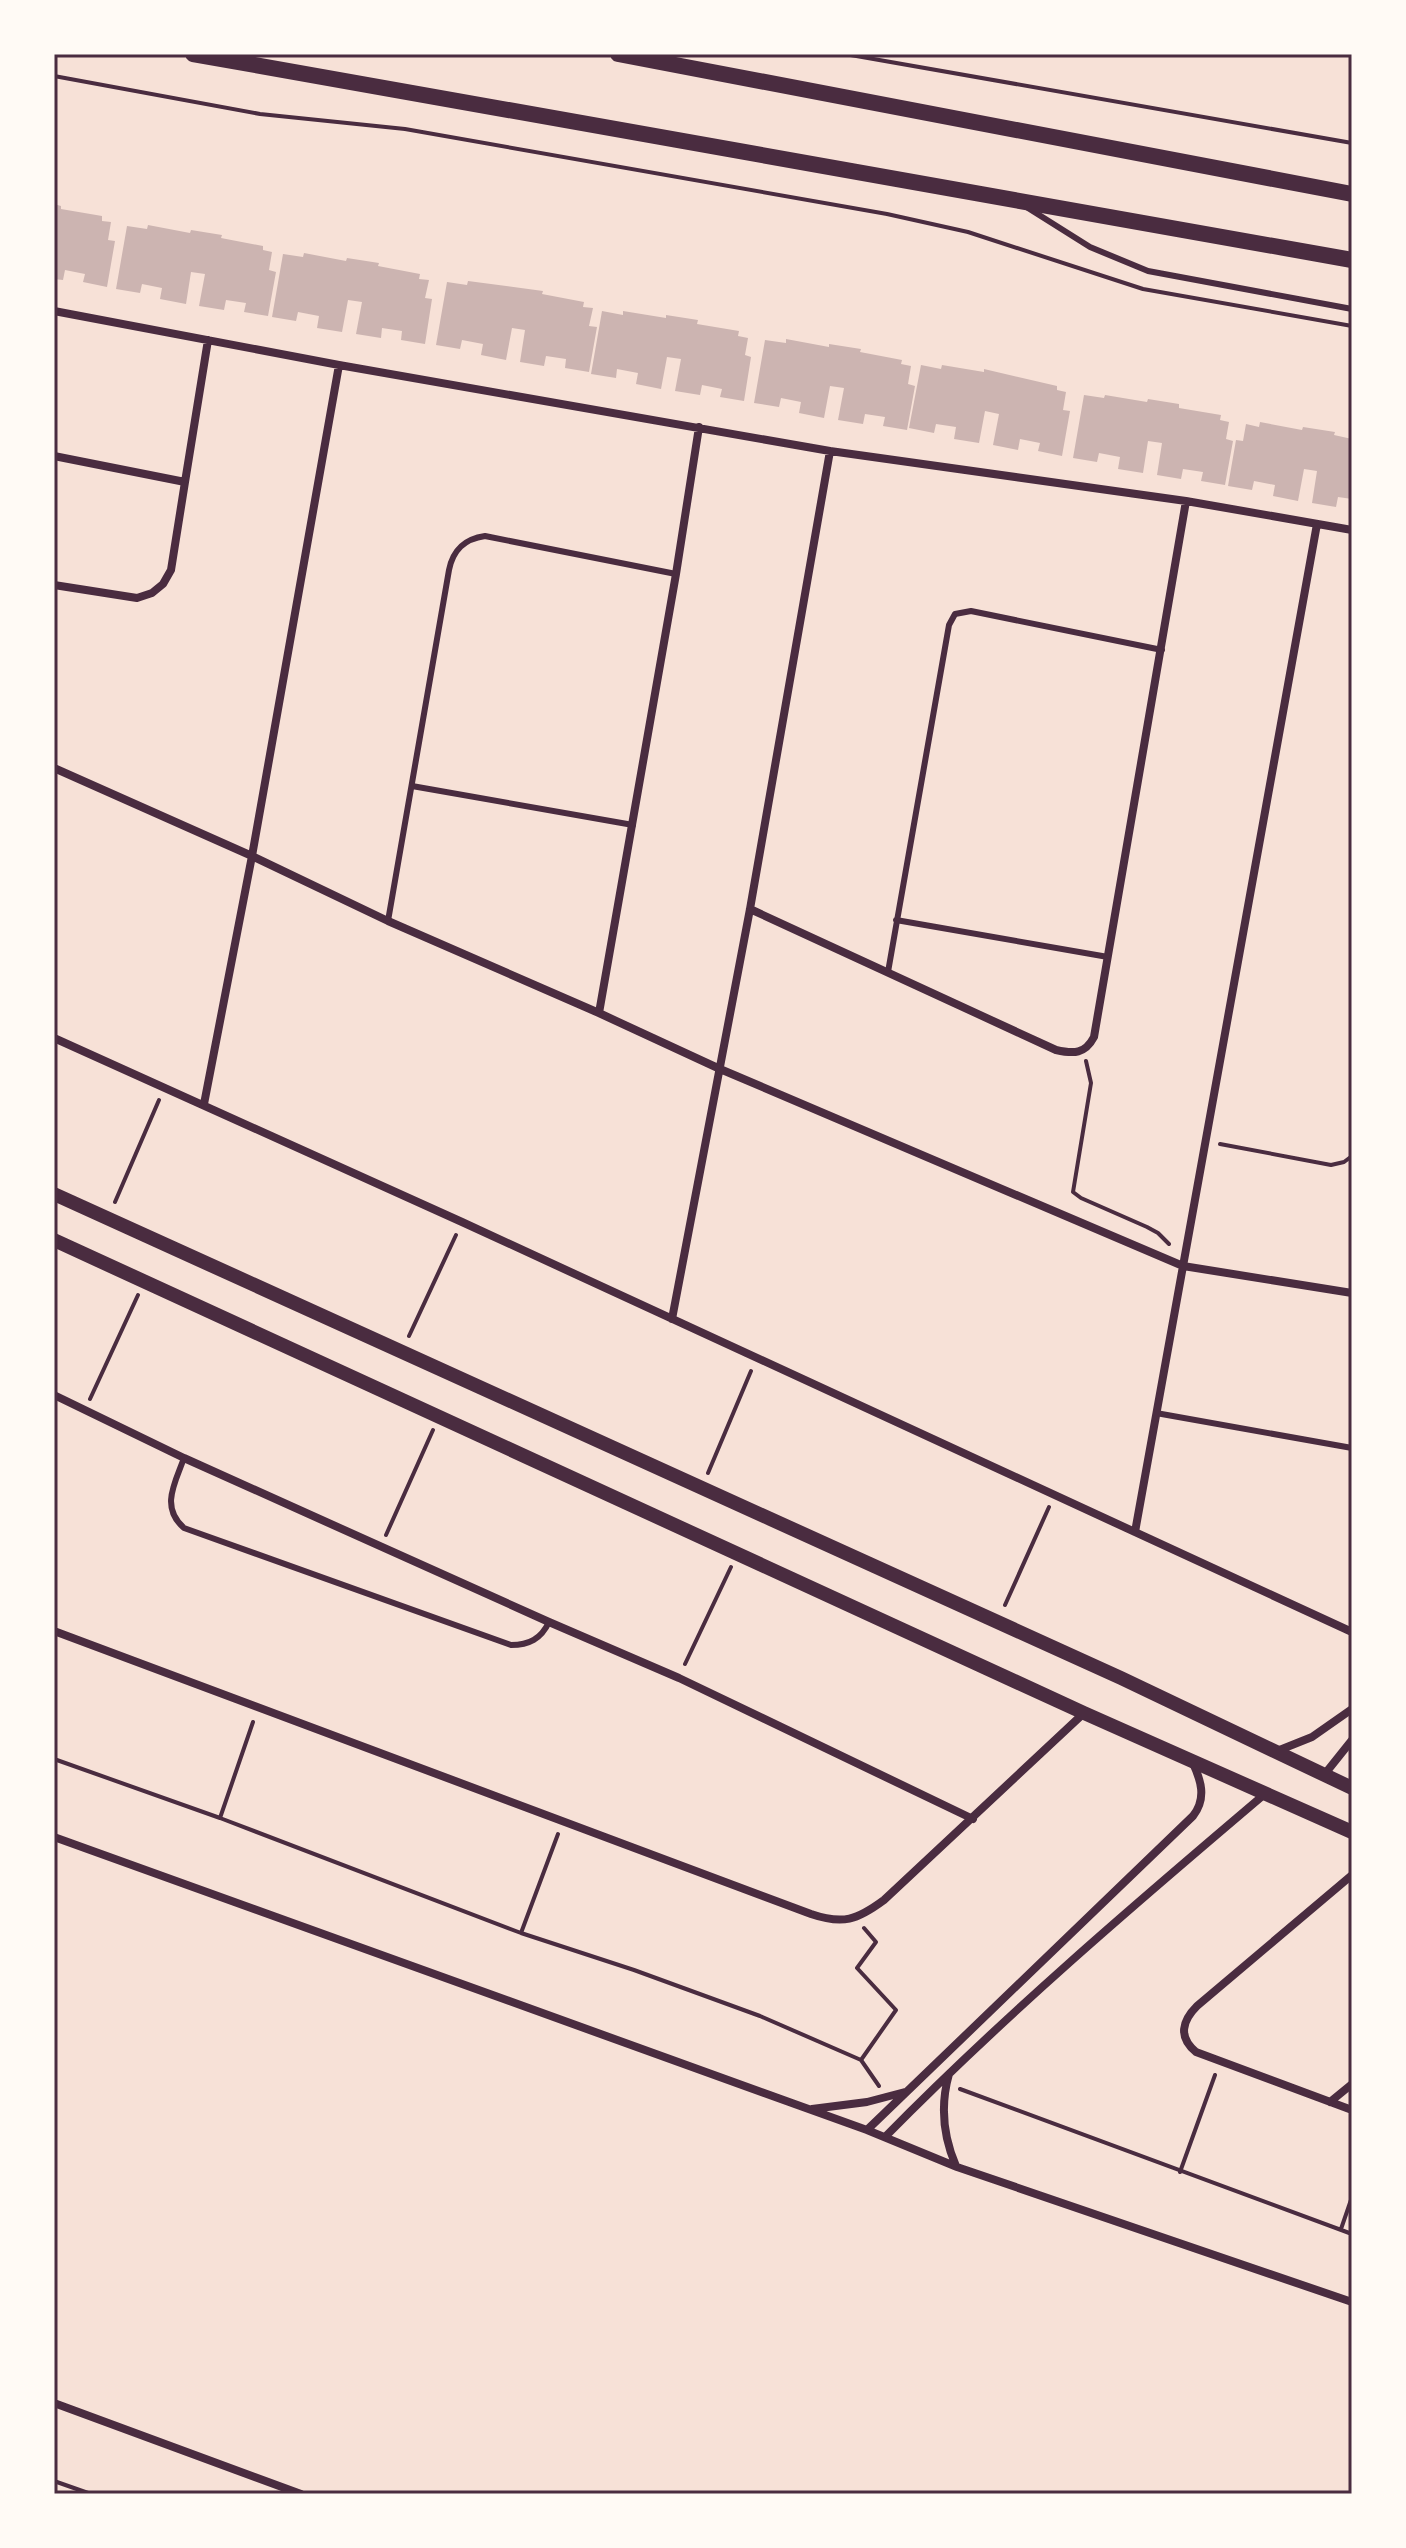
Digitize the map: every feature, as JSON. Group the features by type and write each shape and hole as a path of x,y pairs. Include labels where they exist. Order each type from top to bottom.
{"main road":[{"path":"193,54 1352,260"},
{"path":"618,54 1352,194"}],"street":[{"path":"54,311 339,365 830,451 1186,501 1352,530"},
{"path":"54,585 137,598 152,593 163,584 171,570 208,340"},
{"path":"204,1104 252,856 339,365"},
{"path":"599,1013 699,427"},
{"path":"672,1319 750,909 830,451"},
{"path":"54,456 185,482"},
{"path":"750,909 1056,1050 1069,1053 1086,1048 1094,1037 1186,501"},
{"path":"1135,1532 1317,524"},
{"path":"54,768 720,1069 1183,1266 1352,1293"},
{"path":"54,1038 462,1222 1352,1632"},
{"path":"54,1194 1121,1678 1352,1788"},
{"path":"54,1240 1084,1713 1352,1832"},
{"path":"54,1395 184,1458 679,1678 973,1819"},
{"path":"54,1631 822,1918 845,1920 856,1918 884,1900 1084,1713"},
{"path":"1275,1752 1312,1737 1352,1709"},
{"path":"1323,1776 1352,1740"},
{"path":"867,2130 1196,1813 1202,1789 1191,1761"},
{"path":"885,2137 950,2070 1092,1941 1266,1793"},
{"path":"54,1837 867,2130 957,2167 1352,2302"},
{"path":"1352,1875 1197,2006 1187,2019 1183,2032 1187,2044 1196,2052 1352,2110"},
{"path":"950,2070 943,2112 944,2127 957,2167"},
{"path":"1330,2102 1352,2084"},
{"path":"807,2109 847,2105 906,2091"},
{"path":"54,2403 301,2494"}],"lane":[{"path":"1019,201 1053,226 1090,247 1148,271 1352,309"},
{"path":"388,921 451,559 464,542 485,536 496,537 676,574"},
{"path":"888,972 949,625 955,614 971,611 1162,650"},
{"path":"412,786 633,825"},
{"path":"896,920 1108,957"},
{"path":"1156,1413 1352,1448"},
{"path":"184,1458 170,1497 170,1506 177,1522 184,1528 511,1645 521,1645 538,1638 549,1622"}],"path":[{"path":"845,54 1352,143"},
{"path":"54,76 260,114 405,129 887,214 980,236 1154,291 1352,326"},
{"path":"1080,1052 1089,1065 1091,1083 1073,1192 1158,1233 1168,1242 1183,1266"},
{"path":"108,1217 165,1087"},
{"path":"1206,1142 1331,1165 1352,1156"},
{"path":"402,1351 462,1222"},
{"path":"85,1409 144,1281"},
{"path":"702,1487 756,1357"},
{"path":"381,1546 439,1417"},
{"path":"997,1622 1055,1496"},
{"path":"679,1678 737,1554"},
{"path":"220,1818 258,1708"},
{"path":"54,1759 220,1818 521,1933 760,2016 861,2060 886,2097"},
{"path":"521,1933 563,1821"},
{"path":"856,1918 876,1942 857,1968 896,2010 861,2060"},
{"path":"1180,2172 1220,2062"},
{"path":"946,2084 1352,2234"},
{"path":"1340,2230 1352,2197"},
{"path":"54,2481 91,2494"}],"building":[{"path":"54,204 61,206 61,209 102,216 102,221 111,222 108,240 115,241 107,287 83,282 85,274 65,270 63,280 54,279"},
{"path":"148,225 222,235 221,238 263,246 263,250 272,252 269,270 276,272 268,316 244,312 246,303 226,300 224,310 199,306 205,274 191,272 186,304 160,299 162,288 142,284 140,293 116,289 127,226 147,229"},
{"path":"304,253 379,263 378,266 420,274 419,279 429,280 425,298 432,299 425,344 401,340 402,331 382,328 381,338 356,334 362,302 348,300 342,332 317,328 319,316 298,312 296,321 272,317 283,254 303,257"},
{"path":"468,281 543,291 542,294 584,302 583,307 593,308 589,326 597,327 589,372 565,368 566,359 546,356 544,366 520,362 525,330 512,328 506,360 481,355 483,344 462,340 460,349 436,345 447,282 467,285"},
{"path":"602,311 666,318 666,315 739,331 738,336 748,338 745,355 751,357 744,401 720,397 722,389 702,385 700,395 675,391 681,359 667,357 661,389 636,384 638,373 617,369 616,378 591,374"},
{"path":"786,339 861,349 860,352 902,360 901,364 911,366 908,384 915,386 907,430 883,426 885,417 865,414 863,424 838,420 844,388 830,386 824,418 799,413 801,402 781,398 779,407 754,403 765,340 786,343"},
{"path":"921,365 984,372 984,369 1057,386 1057,390 1066,392 1063,410 1070,411 1062,456 1038,451 1040,443 1020,439 1018,450 993,445 999,414 985,411 979,443 954,439 956,427 936,424 934,433 909,428"},
{"path":"1084,395 1147,402 1148,399 1221,415 1220,420 1229,422 1226,439 1233,441 1225,485 1201,481 1203,472 1183,469 1181,479 1157,475 1162,443 1148,441 1143,473 1118,469 1120,457 1099,453 1097,462 1073,458"},
{"path":"1260,422 1335,432 1334,435 1352,439 1352,499 1338,497 1336,507 1312,503 1317,471 1304,469 1298,501 1273,496 1275,485 1254,481 1252,490 1228,486 1236,440 1243,441 1246,424 1259,427"}]}
